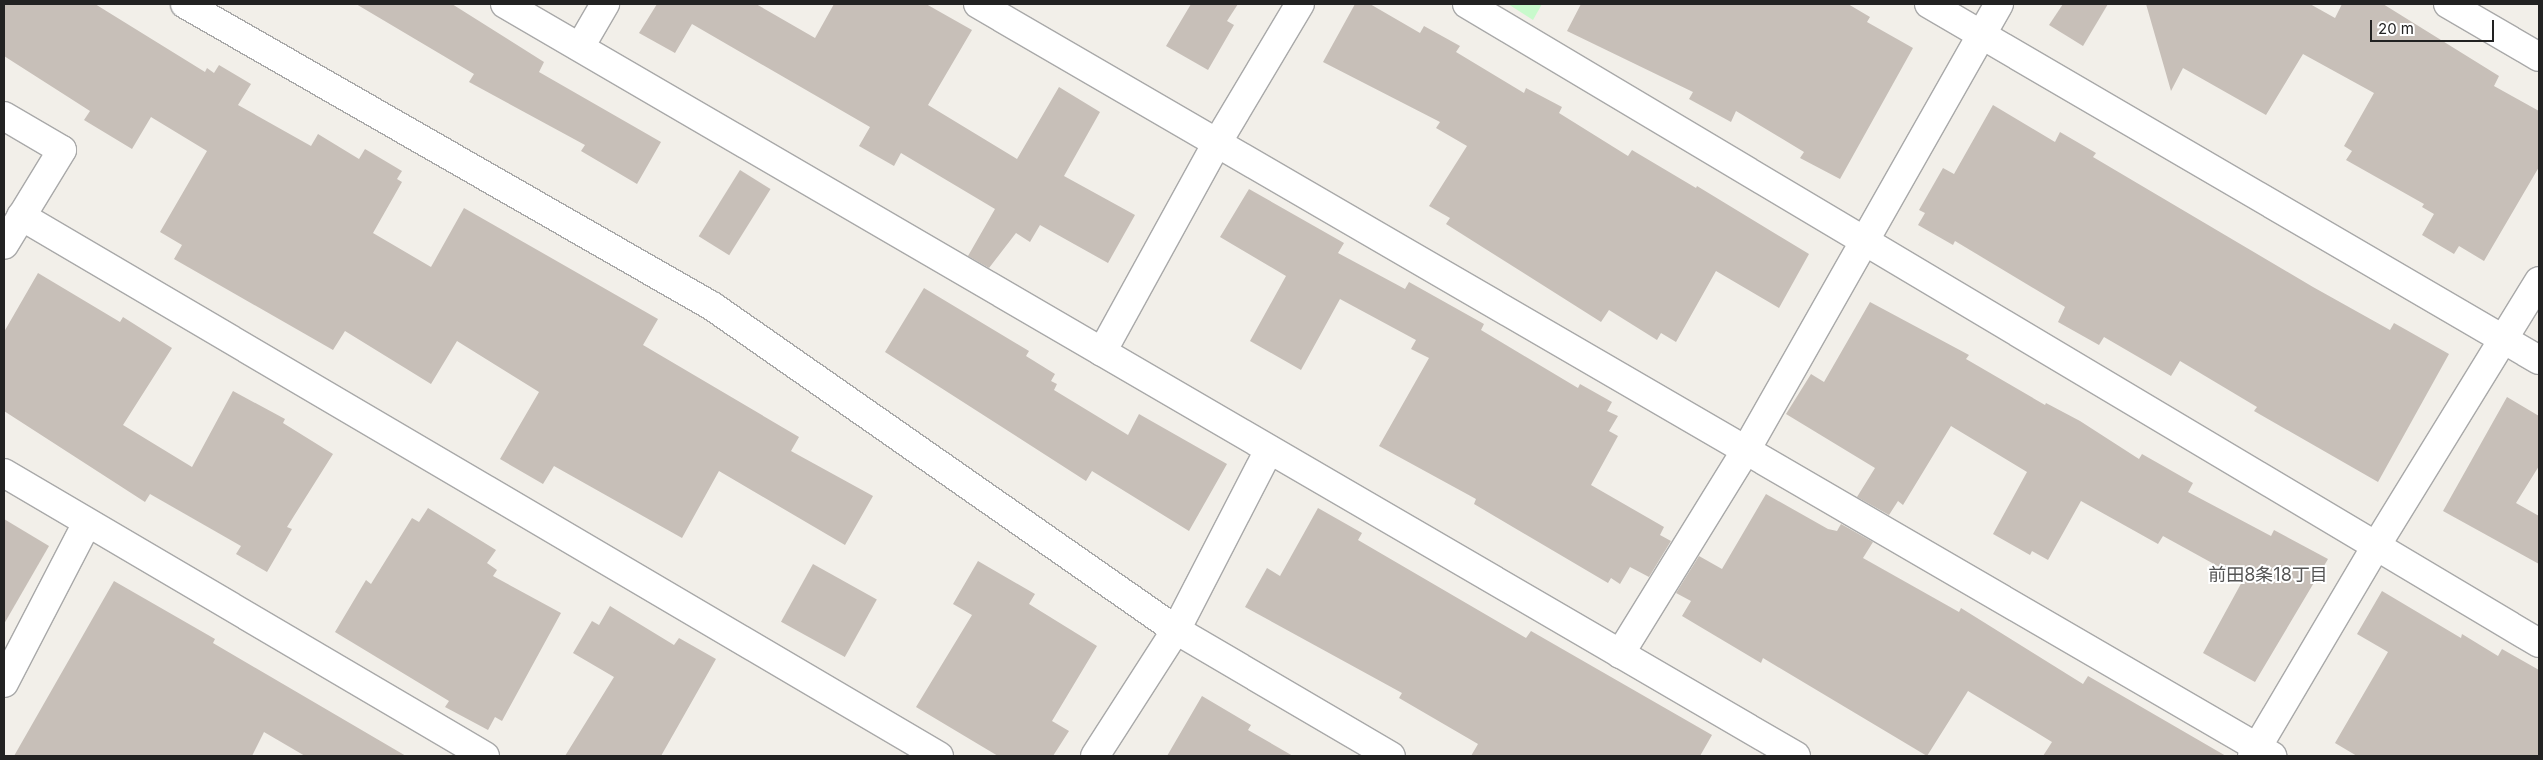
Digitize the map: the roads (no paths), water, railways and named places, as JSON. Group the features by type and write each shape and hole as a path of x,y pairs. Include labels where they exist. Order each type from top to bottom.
{"street":[{"path":"185,4 712,306 1176,630 1390,756"},
{"path":"505,4 1796,756"},
{"path":"580,47 605,4"},
{"path":"978,4 1746,450 2260,753 2376,546 2506,340 2539,281"},
{"path":"1102,352 1217,143 1300,4"},
{"path":"1467,4 2539,643"},
{"path":"1929,4 2539,360"},
{"path":"1620,654 1746,450 1863,240 1999,4"},
{"path":"2448,4 2539,57"},
{"path":"4,116 62,150 4,244"},
{"path":"21,216 939,756"},
{"path":"1095,756 1176,630 1269,450"},
{"path":"4,473 486,756"},
{"path":"4,683 88,522"}],"district":[{"name":"前田8条18丁目","path":"2268,575"}]}
